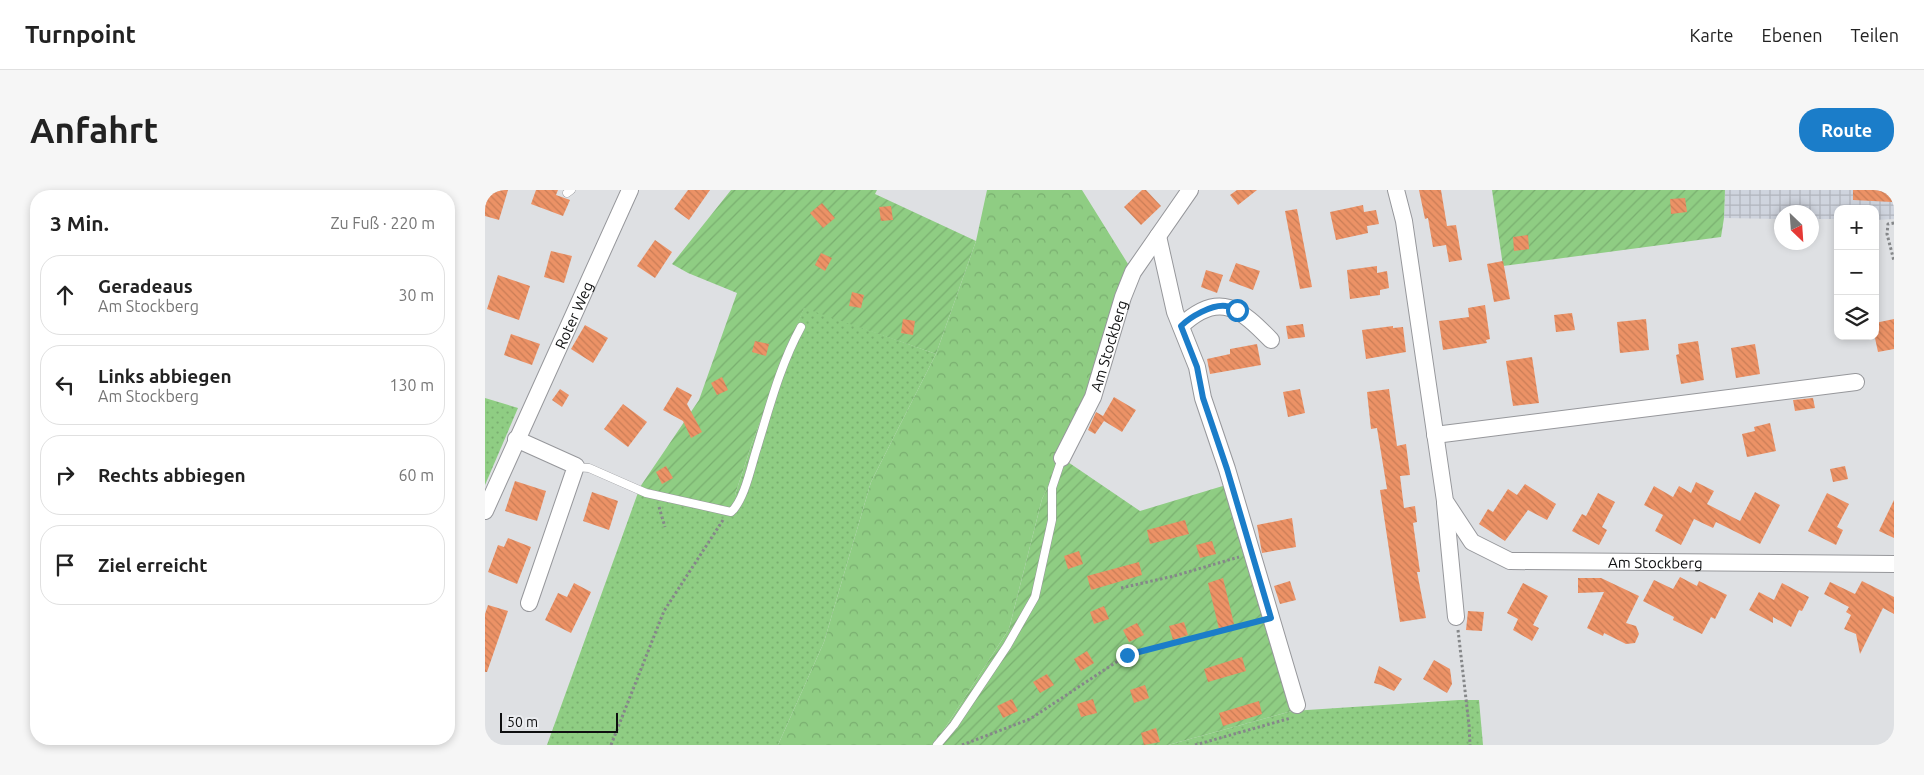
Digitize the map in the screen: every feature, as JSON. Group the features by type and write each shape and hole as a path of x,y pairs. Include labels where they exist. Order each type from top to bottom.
{"street":[{"name":"Roter Weg","path":"486,503 630,190"},
{"name":"Am Stockberg","path":"1062,458 1093,397 1123,297 1133,272 1190,190"},
{"name":"Am Stockberg","path":"1396,190 1404,221 1445,501 1456,618"},
{"path":"1159,236 1173,304 1197,367 1203,398 1227,469 1297,705"},
{"path":"1181,326 1189,319 1206,310 1225,306 1237,310 1256,324 1271,340"},
{"path":"1435,435 1856,382"},
{"path":"516,439 575,467 529,603"},
{"name":"Am Stockberg","path":"1445,501 1472,542 1511,561 1894,564"}],"lane":[{"path":"575,467 589,468 646,494 731,512 736,508 747,478 789,349 801,327"},
{"path":"937,745 954,725 1007,646 1035,597 1052,520 1052,488 1062,458"}],"path":[{"path":"1894,223 1888,224 1887,234 1894,261"},
{"path":"611,745 664,611 728,511"},
{"path":"1121,588 1174,576 1252,554"},
{"path":"962,745 1030,719 1127,655 1271,618"},
{"path":"1456,618 1470,745"},
{"path":"1195,745 1290,718 1296,714 1297,705"}],"shaded area":[{"path":"1725,190 1894,190 1894,219 1879,220 1879,205 1834,205 1834,219 1819,219 1819,205 1774,205 1774,219 1724,218"}],"green space":[{"path":"731,190 877,190 875,194 976,241 936,354 804,308 752,443 731,507 723,508 640,487 699,400 737,293 688,273 672,264"},
{"path":"987,190 1082,190 1133,272 1093,397 1042,499 1009,629 934,745 778,745 824,642 871,482 936,354 976,241"},
{"path":"1492,190 1725,190 1721,237 1503,266"},
{"path":"804,307 936,354 871,482 824,642 778,745 547,745 640,487 672,496 735,495 752,443"},
{"path":"485,398 518,408 485,485"},
{"path":"1062,458 1140,511 1226,485 1292,711 1168,745 934,745 1009,629 1042,499"},
{"path":"1479,700 1483,745 1168,745 1292,711"}],"building":[{"path":"485,190 508,190 499,220 485,216"},
{"path":"536,190 558,190 556,195 570,200 563,216 531,204"},
{"path":"688,190 710,190 689,220 674,209"},
{"path":"1142,190 1146,190 1161,206 1141,225 1124,207"},
{"path":"1237,190 1257,190 1238,205 1230,195"},
{"path":"1419,190 1441,190 1447,226 1456,225 1462,260 1449,262 1446,245 1433,247 1428,218 1425,219"},
{"path":"1853,190 1893,190 1892,202 1853,200"},
{"path":"1685,198 1687,212 1671,214 1670,199"},
{"path":"822,203 835,218 823,228 810,213"},
{"path":"1363,205 1364,212 1376,210 1379,224 1367,226 1368,233 1336,240 1330,212"},
{"path":"891,206 893,220 881,221 879,207"},
{"path":"1297,209 1312,287 1300,289 1285,211"},
{"path":"1528,235 1529,249 1514,251 1513,237"},
{"path":"655,240 672,252 655,278 637,266"},
{"path":"551,251 572,256 564,283 544,277"},
{"path":"821,253 832,258 825,271 815,265"},
{"path":"1503,261 1510,299 1494,302 1487,264"},
{"path":"1236,263 1260,271 1253,290 1229,281"},
{"path":"1377,266 1377,273 1387,271 1389,288 1380,290 1380,295 1350,299 1347,270"},
{"path":"1206,270 1223,275 1217,293 1201,287"},
{"path":"498,275 530,286 519,320 487,309"},
{"path":"852,292 864,295 861,308 849,306"},
{"path":"1485,305 1490,339 1486,340 1487,343 1443,350 1439,321 1469,317 1468,308"},
{"path":"1572,313 1575,330 1556,332 1554,315"},
{"path":"903,319 915,321 913,335 901,333"},
{"path":"1646,319 1649,350 1620,353 1617,322"},
{"path":"1894,319 1894,349 1878,352 1875,340 1879,340 1879,322"},
{"path":"1303,324 1305,337 1288,339 1286,326"},
{"path":"585,325 608,338 593,363 571,349"},
{"path":"1393,326 1393,328 1403,327 1406,352 1366,359 1362,330"},
{"path":"511,334 540,344 532,365 504,355"},
{"path":"755,341 769,344 766,356 752,352"},
{"path":"1698,341 1704,380 1681,384 1676,355 1679,354 1678,344"},
{"path":"1257,344 1261,365 1210,374 1207,359 1230,354 1230,349"},
{"path":"1755,344 1760,374 1736,378 1731,348"},
{"path":"1532,357 1539,403 1513,406 1506,361"},
{"path":"722,377 728,390 717,395 711,383"},
{"path":"677,387 692,395 687,404 702,432 691,438 683,421 663,410"},
{"path":"560,389 569,395 562,407 552,400"},
{"path":"1300,389 1305,413 1288,417 1283,392"},
{"path":"1389,389 1397,446 1406,444 1410,475 1400,476 1404,508 1415,506 1417,522 1413,523 1420,572 1417,572 1426,618 1400,622 1380,490 1387,489 1377,428 1371,429 1367,392"},
{"path":"1114,397 1136,410 1122,432 1104,421 1095,434 1088,430 1096,412 1103,416"},
{"path":"1813,398 1815,408 1795,411 1793,400"},
{"path":"623,404 647,422 628,447 604,429"},
{"path":"1770,423 1776,451 1747,457 1742,434 1755,431 1754,427"},
{"path":"666,466 673,478 662,484 656,472"},
{"path":"1845,466 1848,479 1833,482 1830,469"},
{"path":"515,481 546,491 537,521 505,511"},
{"path":"1696,482 1714,491 1707,504 1740,521 1755,492 1780,505 1760,544 1716,522 1713,528 1694,519 1681,545 1655,531 1663,515 1644,505 1654,486 1673,497 1679,486 1691,493"},
{"path":"1525,484 1556,504 1547,520 1528,510 1505,541 1479,524 1488,509 1493,512 1508,489 1517,495"},
{"path":"592,492 618,501 609,530 583,521"},
{"path":"1598,493 1615,502 1602,527 1607,530 1599,545 1572,531 1582,514 1586,516"},
{"path":"1827,493 1849,504 1837,527 1843,530 1836,545 1808,531"},
{"path":"1894,500 1894,538 1879,531"},
{"path":"1292,518 1296,547 1262,553 1257,525"},
{"path":"1185,520 1189,534 1150,544 1147,530"},
{"path":"508,538 531,547 517,584 488,572 498,545 504,547"},
{"path":"1212,541 1216,554 1200,558 1196,545"},
{"path":"1079,551 1083,564 1068,569 1064,556"},
{"path":"1139,562 1142,575 1091,590 1087,576"},
{"path":"1680,577 1697,586 1699,581 1727,595 1715,619 1711,617 1702,634 1673,620 1674,617 1643,601 1654,580 1673,589"},
{"path":"1223,578 1234,624 1219,629 1208,583"},
{"path":"1578,578 1601,578 1639,596 1626,623 1636,626 1639,634 1635,643 1626,644 1604,633 1603,636 1587,628 1604,592 1578,593"},
{"path":"1290,581 1296,600 1280,604 1274,586"},
{"path":"1862,581 1894,597 1894,614 1883,608 1860,654 1856,634 1844,629 1851,615 1846,612 1849,607 1824,594 1830,582 1855,594"},
{"path":"574,583 591,592 571,633 545,620 558,593 567,597"},
{"path":"1523,583 1548,596 1533,625 1539,628 1532,641 1513,630 1518,619 1507,613"},
{"path":"1782,583 1809,597 1802,611 1799,610 1791,627 1773,617 1773,623 1749,610 1759,592 1774,600"},
{"path":"488,605 508,611 487,672 485,672 485,614"},
{"path":"1104,606 1109,619 1094,624 1090,612"},
{"path":"1468,611 1484,612 1482,631 1466,630"},
{"path":"1184,622 1188,635 1173,640 1169,626"},
{"path":"1137,623 1144,635 1129,642 1123,630"},
{"path":"1087,651 1094,663 1081,671 1074,659"},
{"path":"1242,657 1246,671 1208,682 1204,669"},
{"path":"1434,660 1450,669 1452,684 1447,693 1423,679"},
{"path":"1379,666 1402,679 1394,691 1374,683"},
{"path":"1047,674 1054,685 1040,693 1033,682"},
{"path":"1145,685 1149,698 1134,703 1130,690"},
{"path":"1012,699 1018,711 1003,718 997,706"},
{"path":"1093,699 1097,713 1081,717 1077,704"},
{"path":"1259,701 1262,714 1223,726 1219,713"},
{"path":"1156,728 1160,742 1144,745 1141,733"}],"route":[{"path":"1127,655 1271,618 1227,469 1203,398 1197,367 1181,326 1189,319 1206,310 1225,306 1237,310"}]}
